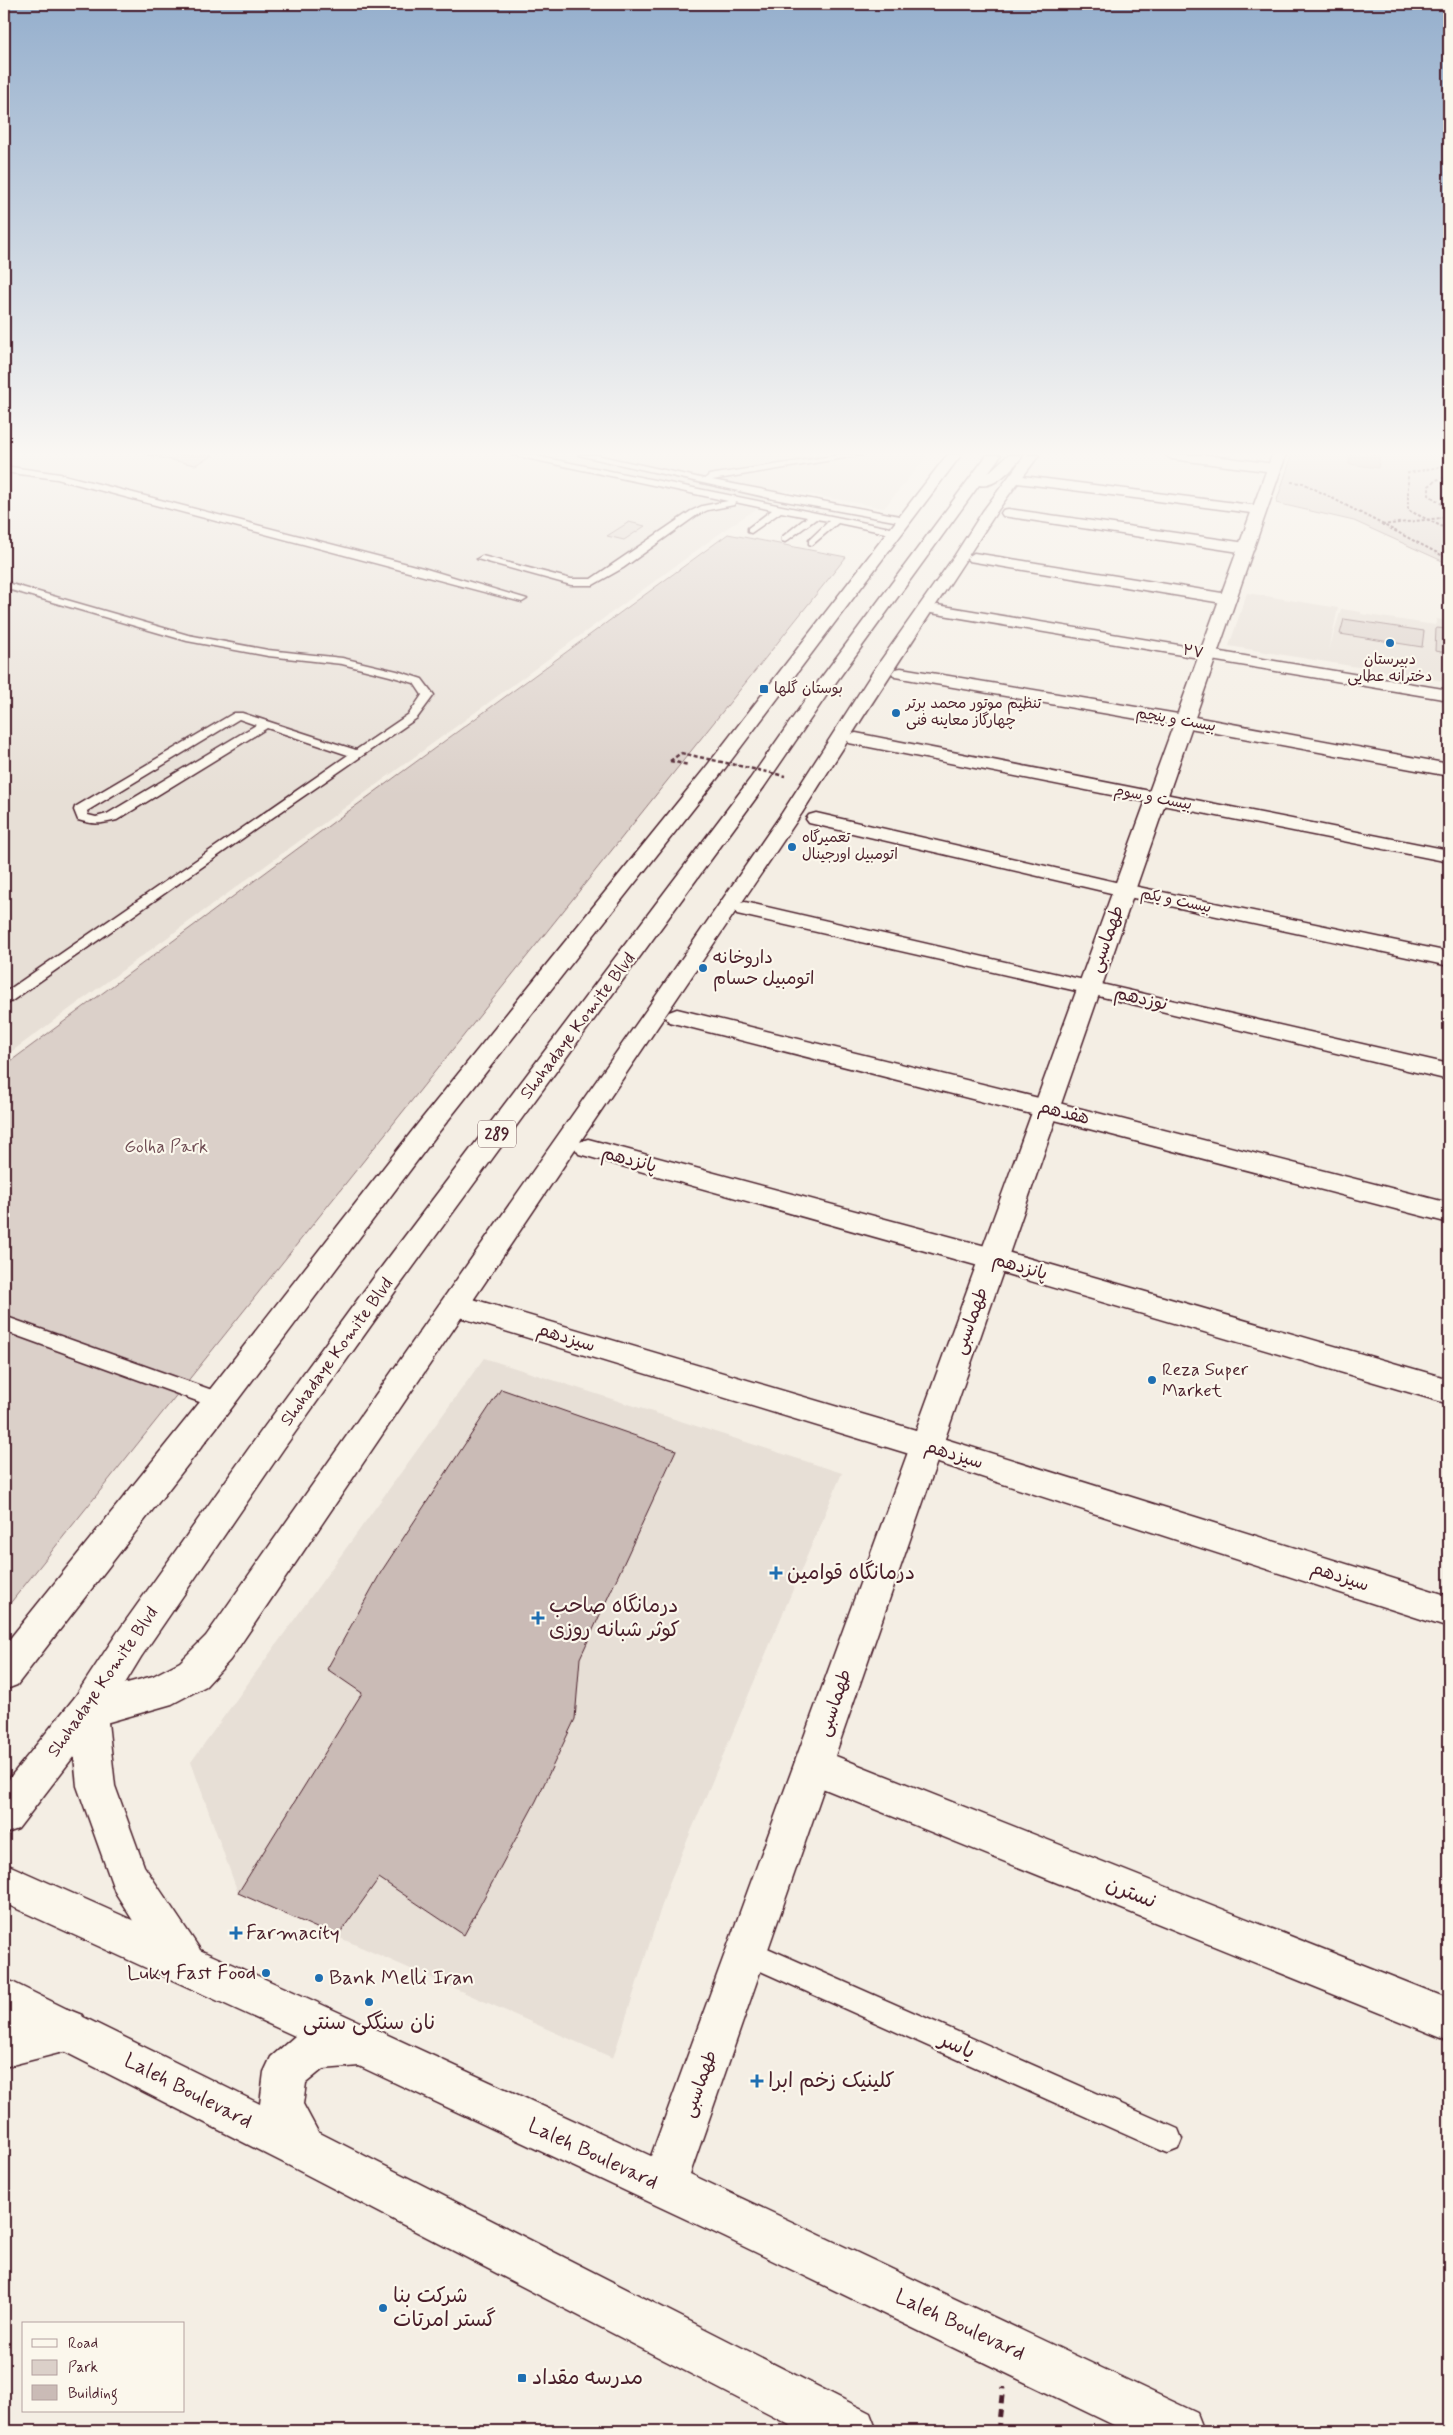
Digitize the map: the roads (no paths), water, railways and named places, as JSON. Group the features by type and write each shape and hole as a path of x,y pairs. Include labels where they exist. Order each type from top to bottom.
{"street":[{"path":"4,1673 219,1401 429,1127 712,771 867,569"},
{"name":"Shohadaye Komite Blvd","path":"4,1816 88,1710 129,1645 370,1305 628,959 766,771 835,670 911,569"},
{"path":"184,1964 129,1878 96,1786 88,1710 159,1692 192,1674 218,1648 456,1305 792,813 883,670 953,569"},
{"path":"1040,569 1228,599"},
{"name":"طهماسبی","path":"663,2186 1239,569"},
{"name":"۲۷","path":"937,610 1449,695"},
{"name":"بیست و پنجم","path":"901,673 1184,721 1449,770"},
{"name":"بیست و سوم","path":"856,739 1449,856"},
{"name":"بیست و یکم","path":"816,819 1124,890 1449,959"},
{"name":"نوزدهم","path":"745,909 1090,986 1449,1072"},
{"name":"هفدهم","path":"677,1017 1047,1109 1449,1213"},
{"name":"پانزدهم","path":"588,1148 993,1259 1449,1392"},
{"name":"سیزدهم","path":"456,1305 926,1446 1449,1612"},
{"name":"نسترن","path":"813,1766 1449,2020"},
{"name":"Laleh Boulevard","path":"4,1883 184,1964 663,2186 1006,2347 1179,2431"},
{"name":"Laleh Boulevard","path":"4,1999 302,2148 852,2431"},
{"path":"4,2046 67,2030"},
{"path":"302,2148 281,2107 286,2072 314,2048 360,2045"}],"lane":[{"path":"413,569 522,599"},
{"path":"519,569 571,582 593,582 615,569"},
{"path":"4,585 187,638 268,653 342,662 418,680 428,694 414,716 251,826 4,1000"},
{"path":"266,724 112,817 96,821 83,817 80,810 238,715 266,724 357,754"},
{"path":"4,1323 219,1401"},
{"name":"یاسر","path":"747,1952 1168,2139"}],"place":[{"name":"دبیرستان دخترانه عطایی","path":"1390,643"},
{"name":"بوستان گلها","path":"764,689"},
{"name":"تنظیم موتور محمد برتر چهارگاز معاینه فنی","path":"896,713"},
{"name":"تعمیرگاه اتومبیل اورجینال","path":"792,847"},
{"name":"داروخانه اتومبیل حسام","path":"703,968"},
{"name":"Reza Super Market","path":"1152,1380"},
{"name":"درمانگاه قوامین","path":"776,1573"},
{"name":"درمانگاه صاحب کوثر شبانه روزی","path":"538,1618"},
{"name":"Farmacity","path":"236,1933"},
{"name":"Luky Fast Food","path":"266,1973"},
{"name":"Bank Melli Iran","path":"319,1978"},
{"name":"نان سنگکی سنتی","path":"369,2002"},
{"name":"کلینیک زخم ابرا","path":"757,2081"},
{"name":"شرکت بنا گستر امرتات","path":"383,2308"},
{"name":"مدرسه مقداد","path":"522,2378"}],"park label":[{"name":"Golha Park","path":"166,1147"}]}
